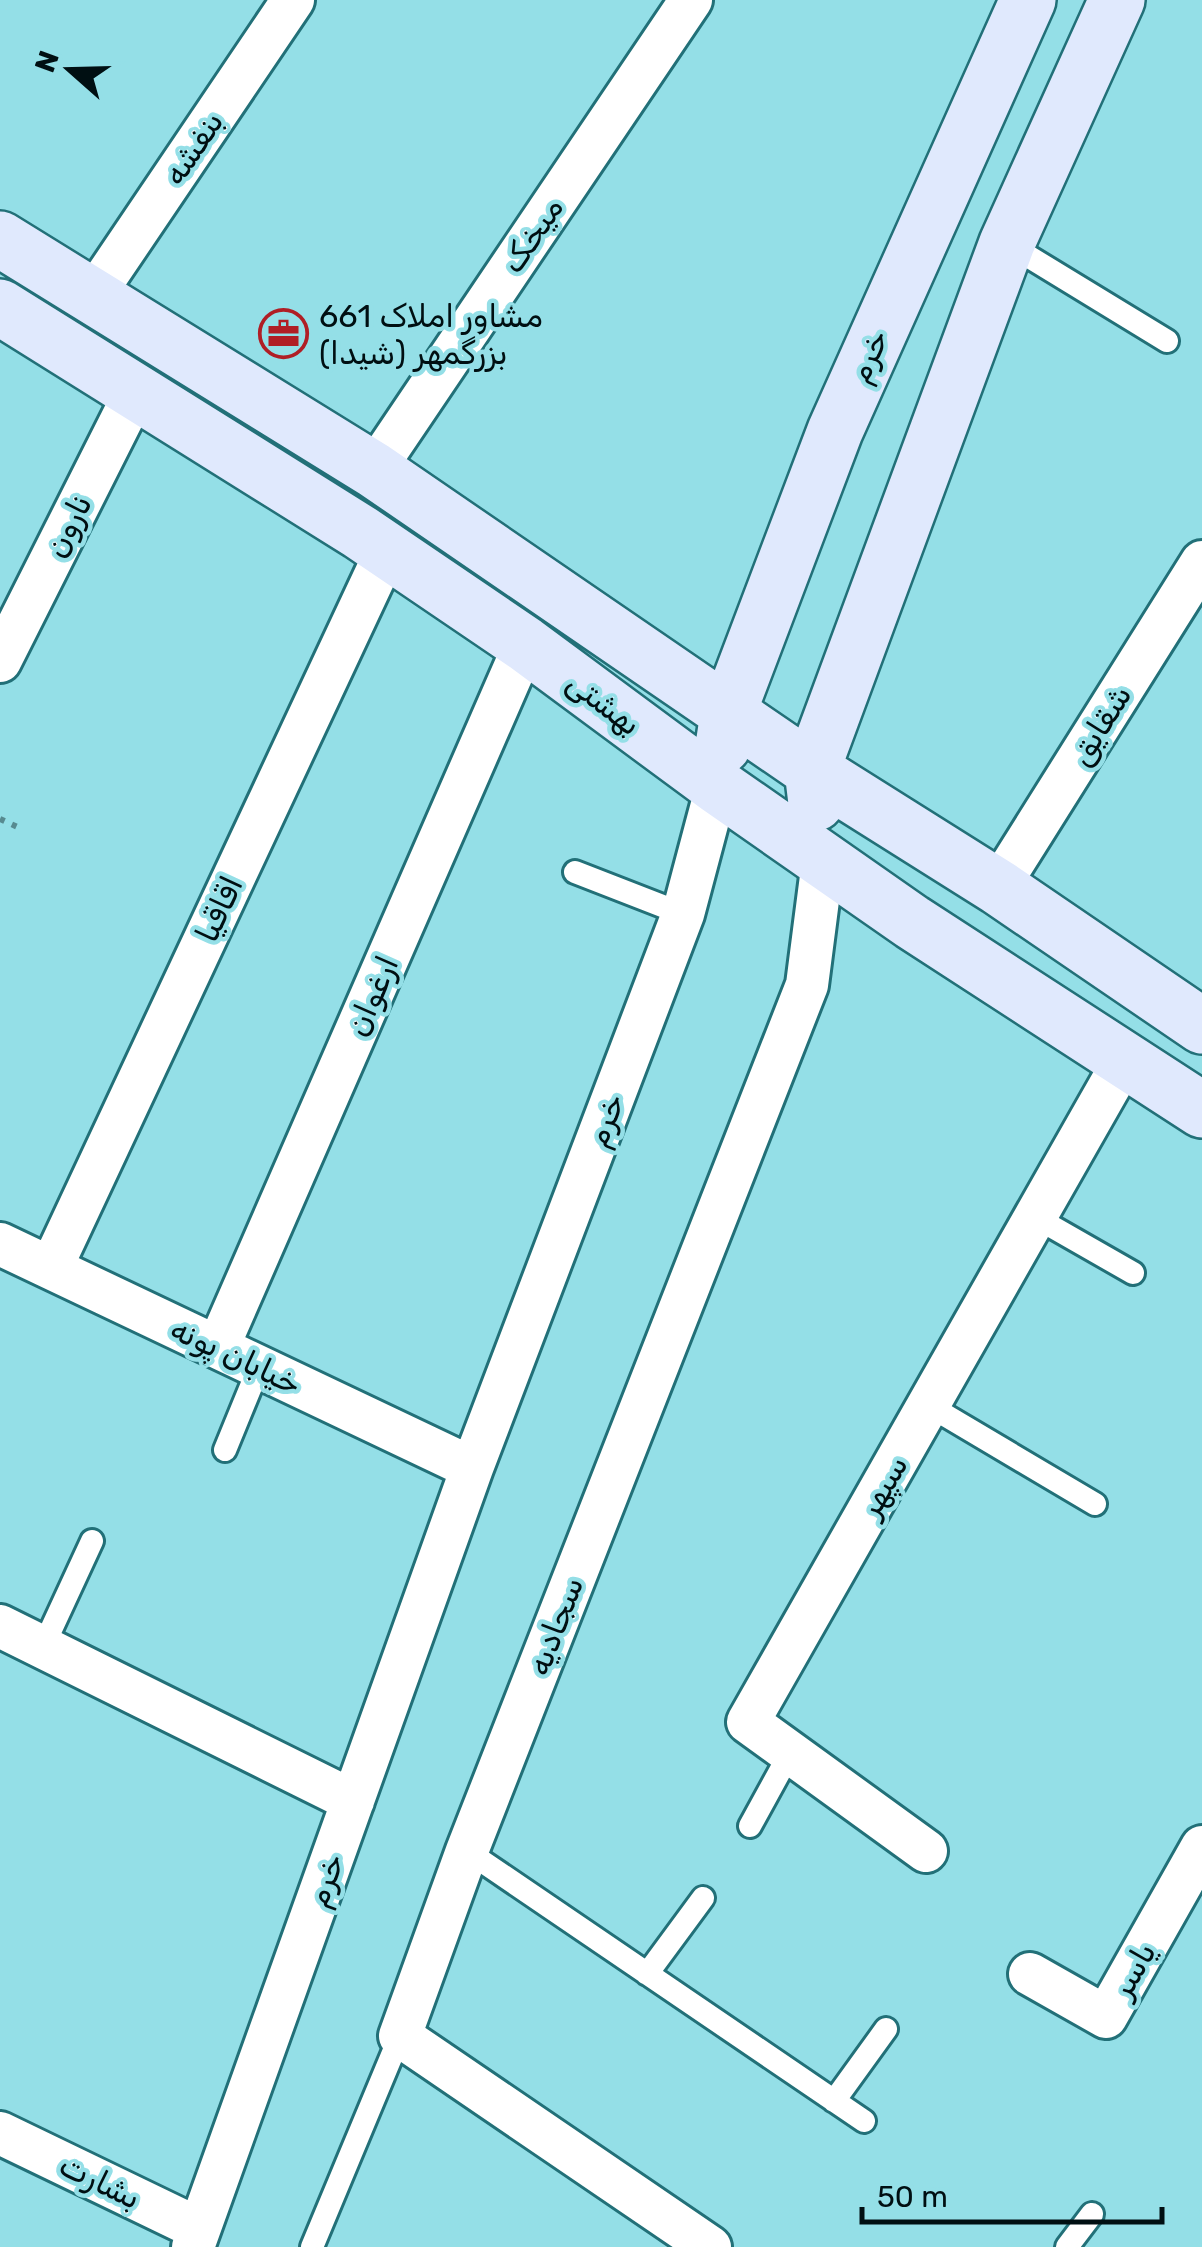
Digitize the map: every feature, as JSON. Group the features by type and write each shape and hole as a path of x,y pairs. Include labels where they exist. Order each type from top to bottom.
{"street":[{"name":"بنفشه","path":"94,296 294,0"},
{"name":"میخک","path":"374,470 691,0"},
{"name":"خرم","path":"196,2238 472,1468 683,914 717,786 728,713 834,431 1028,0"},
{"path":"823,861 812,770 1007,243 1116,0"},
{"name":"بهشتی","path":"0,239 374,470 812,770 998,887 1202,1026"},
{"name":"بهشتی","path":"0,307 387,550 525,644 823,861 1202,1110"},
{"name":"نارون","path":"0,661 136,392"},
{"name":"اقاقیا","path":"51,1268 387,550"},
{"name":"شقایق","path":"998,887 1202,562"},
{"name":"ارغوان","path":"218,1347 525,644"},
{"name":"سجادیه","path":"400,2036 467,1852 807,985 823,861"},
{"name":"سپهر","path":"926,1851 748,1722 1126,1059"},
{"name":"خیابان پونه","path":"0,1244 472,1468"},
{"path":"0,1626 353,1801"},
{"name":"یاسر","path":"1030,1974 1106,2017 1202,1847"},
{"path":"400,2036 710,2247"},
{"name":"بشارت","path":"0,2134 196,2238"}],"lane":[{"path":"1007,243 1167,341"},
{"path":"575,872 683,914"},
{"path":"1036,1217 1134,1274"},
{"path":"225,1450 259,1367"},
{"path":"928,1405 1095,1504"},
{"path":"43,1647 92,1541"},
{"path":"750,1826 790,1752"},
{"path":"467,1852 864,2121"},
{"path":"648,1974 703,1898"},
{"path":"834,2101 886,2028"},
{"path":"312,2247 400,2036"},
{"path":"1066,2247 1092,2214"}],"path":[{"path":"0,819 22,829"}],"place":[{"name":"مشاور املاک 661 بزرگمهر (شیدا)","path":"284,334"}]}
